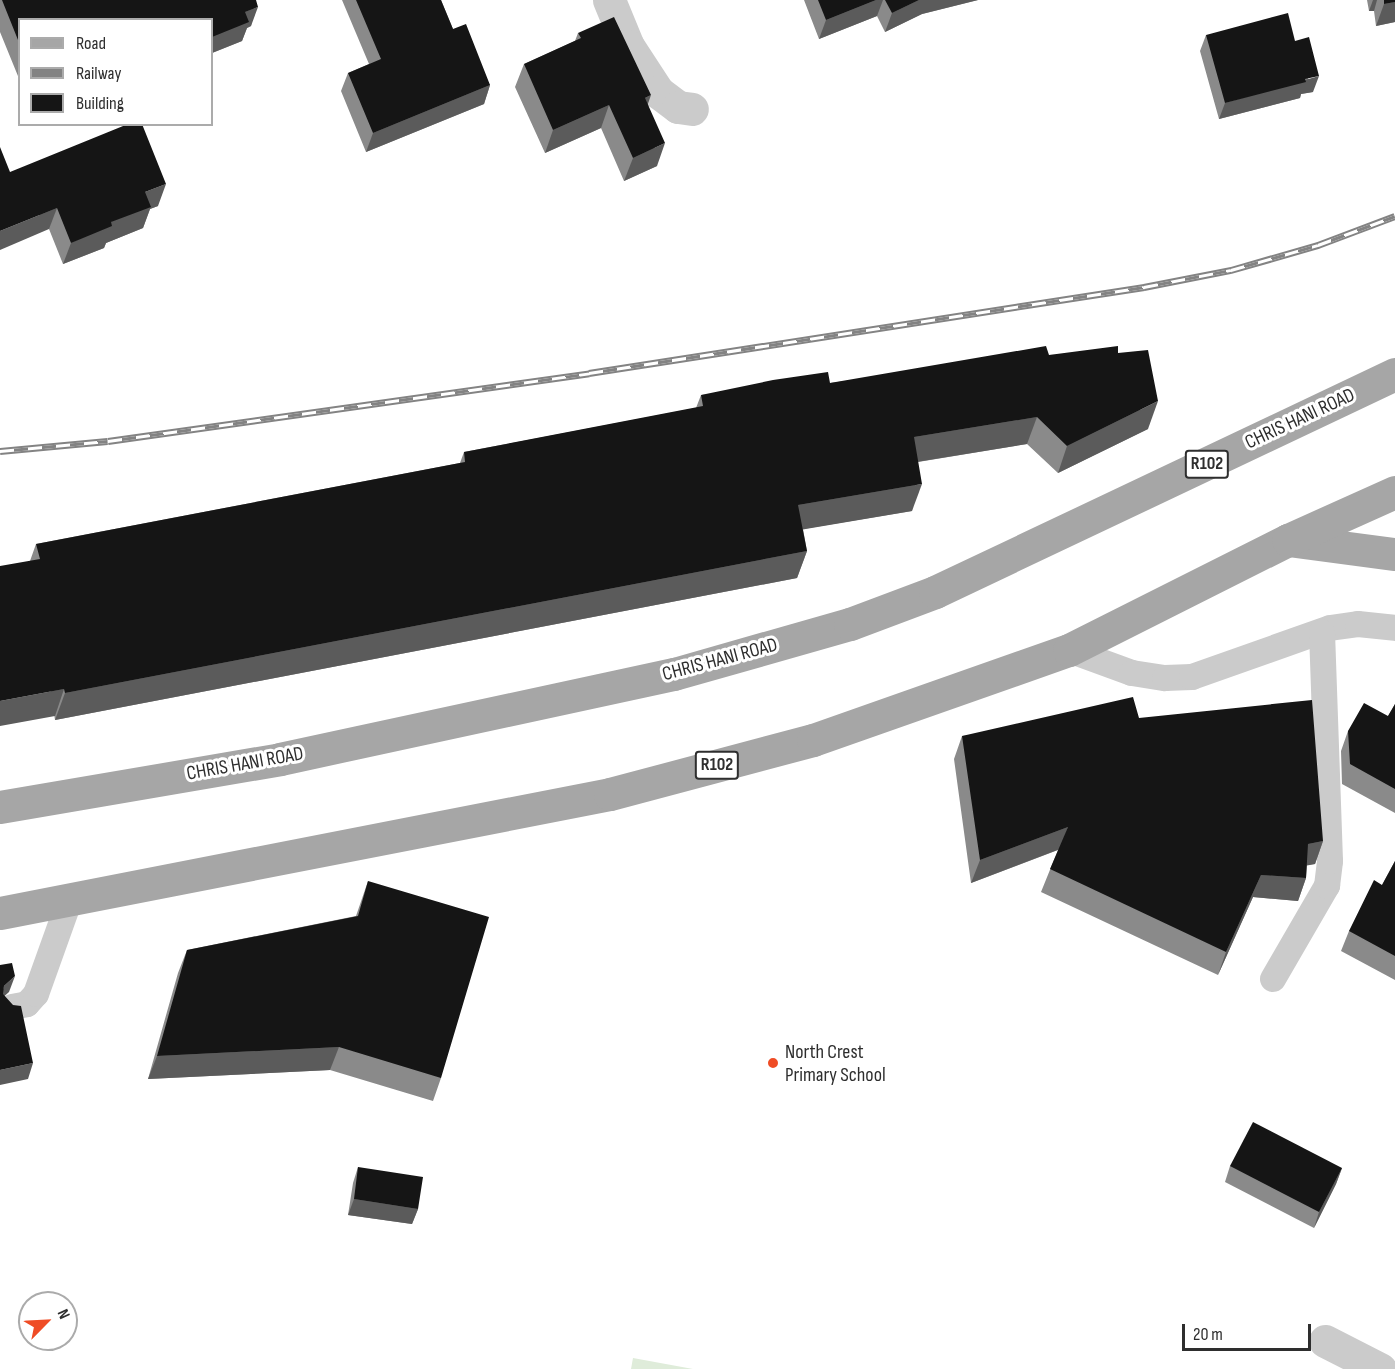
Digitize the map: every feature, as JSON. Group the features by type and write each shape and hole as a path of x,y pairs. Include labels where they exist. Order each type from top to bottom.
{"main road":[{"name":"CHRIS HANI ROAD","path":"0,807 280,759 674,674 850,624 935,592 1395,374"},
{"name":"R102","path":"0,913 610,794 813,740 1069,650 1288,540 1395,492"},
{"path":"1288,540 1395,554"}],"street":[{"path":"609,0 628,46 658,92 678,107 692,109"},
{"path":"1325,1341 1380,1369"}],"lane":[{"path":"1069,650 1132,673 1165,678 1192,677 1322,632 1358,624 1395,628"},
{"path":"1273,979 1327,886 1330,861 1322,632"},
{"path":"12,1007 27,1004 36,994 70,899"}],"green space":[{"path":"633,1358 693,1369 631,1369"}],"building":[{"path":"2,0 256,0 258,7 245,12 249,22 213,37 213,18 18,18 18,40"},
{"path":"356,0 441,0 453,29 466,24 490,85 373,133 348,73 381,59"},
{"path":"818,0 876,0 826,20"},
{"path":"885,0 919,0 892,13"},
{"path":"1384,0 1395,0 1395,2 1384,4"},
{"path":"1288,13 1295,41 1309,37 1319,76 1305,79 1306,82 1225,103 1206,35"},
{"path":"614,17 651,95 645,98 665,143 633,158 609,105 553,130 524,64 581,38 578,33"},
{"path":"123,126 143,126 166,184 145,192 151,207 111,222 112,226 71,243 57,208 0,231 0,147 10,172"},
{"path":"1046,346 1049,355 1118,346 1118,353 1148,350 1158,401 1067,446 1037,417 914,437 922,484 798,505 807,551 65,693 64,689 0,701 0,566 40,559 36,544 465,462 464,452 703,406 701,395 773,380 828,372 830,383"},
{"path":"1133,697 1139,718 1312,700 1323,841 1308,844 1306,878 1261,875 1226,952 1050,869 1068,827 980,860 962,736"},
{"path":"1364,703 1388,716 1395,704 1395,789 1350,764 1348,731"},
{"path":"1395,861 1395,956 1349,931 1374,880 1382,885"},
{"path":"368,881 489,917 441,1078 339,1047 157,1056 187,950 358,916"},
{"path":"12,963 15,976 4,986 3,994 13,1005 21,1006 33,1063 0,1070 0,965"},
{"path":"1253,1122 1342,1168 1319,1212 1230,1166"},
{"path":"358,1167 423,1177 418,1209 354,1199"}],"railway":[{"path":"0,451 108,441 589,373 1144,287 1231,270 1318,245 1395,216"}],"place":[{"name":"North Crest Primary School","path":"773,1063"}]}
